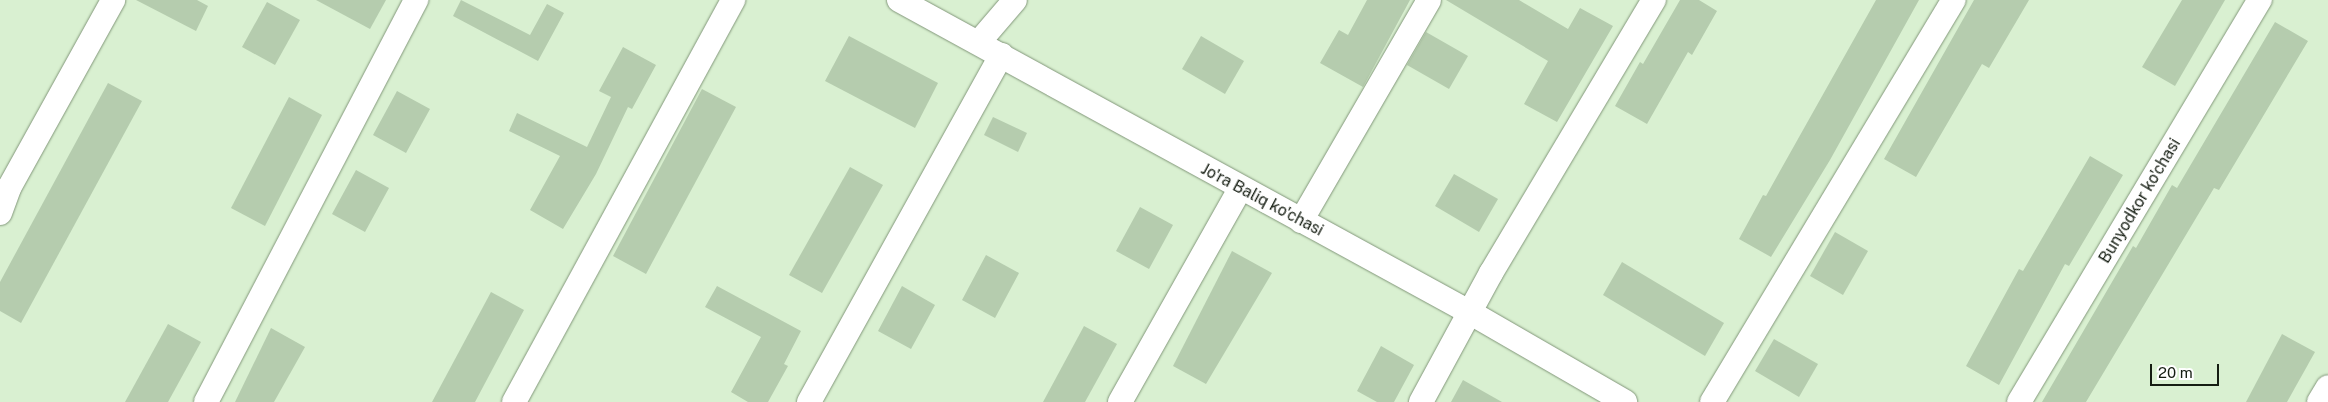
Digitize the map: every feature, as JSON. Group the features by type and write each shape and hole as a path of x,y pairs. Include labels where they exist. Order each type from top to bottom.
{"street":[{"path":"0,213 4,187 113,0"},
{"path":"206,402 416,0"},
{"path":"514,402 734,0"},
{"name":"Jo'ra Baliq ko'chasi","path":"898,0 979,42 1240,189 1471,313 1625,402"},
{"path":"979,42 1014,0"},
{"path":"1301,221 1429,0"},
{"path":"1421,402 1491,273 1654,0"},
{"path":"1712,402 1954,0"},
{"name":"Bunyodkor ko'chasi","path":"2019,402 2260,0"},
{"path":"809,402 1001,55"},
{"path":"1120,402 1240,189"},
{"path":"2319,402 2328,387"}],"building":[{"path":"136,0 197,0 208,6 196,31"},
{"path":"316,0 386,0 370,29"},
{"path":"461,0 530,35 547,4 564,13 538,61 453,16"},
{"path":"1367,0 1410,0 1363,87 1320,63 1339,30 1348,35"},
{"path":"1446,0 1519,0 1568,29 1580,8 1613,26 1557,122 1524,104 1548,61"},
{"path":"1680,0 1699,0 1717,11 1692,55 1688,52 1647,124 1615,106 1640,62 1643,64"},
{"path":"1876,0 1919,0 1830,160 1771,257 1739,239 1763,195 1766,196"},
{"path":"1974,0 2029,0 1989,68 1982,64 1916,177 1884,159"},
{"path":"2182,0 2225,0 2175,86 2142,67"},
{"path":"267,2 300,20 275,65 242,47"},
{"path":"2275,22 2308,41 2219,190 2214,188 2086,402 2042,402 2133,246 2136,248 2172,185 2177,188"},
{"path":"1426,32 1468,56 1449,89 1407,65"},
{"path":"849,36 938,83 915,128 825,81"},
{"path":"1201,36 1244,61 1225,94 1182,69"},
{"path":"623,47 656,65 632,109 628,107 596,174 563,229 530,210 560,156 509,131 517,113 587,147 611,97 599,91"},
{"path":"108,83 142,101 21,323 0,311 0,282"},
{"path":"702,89 736,107 646,274 613,256"},
{"path":"397,91 430,109 406,153 373,135"},
{"path":"289,97 322,115 265,226 231,208"},
{"path":"993,117 1027,133 1018,152 984,135"},
{"path":"2090,156 2123,175 2069,266 2065,264 1999,385 1966,366 2019,269 2023,271"},
{"path":"850,167 883,185 822,293 789,275"},
{"path":"356,170 389,188 365,232 332,214"},
{"path":"1454,174 1498,199 1479,232 1435,206"},
{"path":"1140,207 1173,225 1149,269 1116,251"},
{"path":"1835,232 1868,251 1843,295 1810,276"},
{"path":"1232,251 1272,273 1206,384 1173,366"},
{"path":"986,255 1019,273 995,318 962,300"},
{"path":"1622,262 1724,323 1705,356 1603,295"},
{"path":"717,286 801,331 784,364 788,366 768,402 748,402 731,392 761,337 705,307"},
{"path":"902,286 935,305 911,349 878,331"},
{"path":"491,292 524,310 475,402 432,402"},
{"path":"168,324 201,342 168,402 125,402"},
{"path":"1084,326 1117,344 1085,402 1043,402"},
{"path":"271,328 305,347 274,402 235,402"},
{"path":"2282,334 2315,352 2287,402 2246,402"},
{"path":"1774,339 1818,364 1799,397 1755,371"},
{"path":"1381,346 1414,365 1394,402 1377,402 1357,391"},
{"path":"1463,380 1502,402 1451,402"}]}
